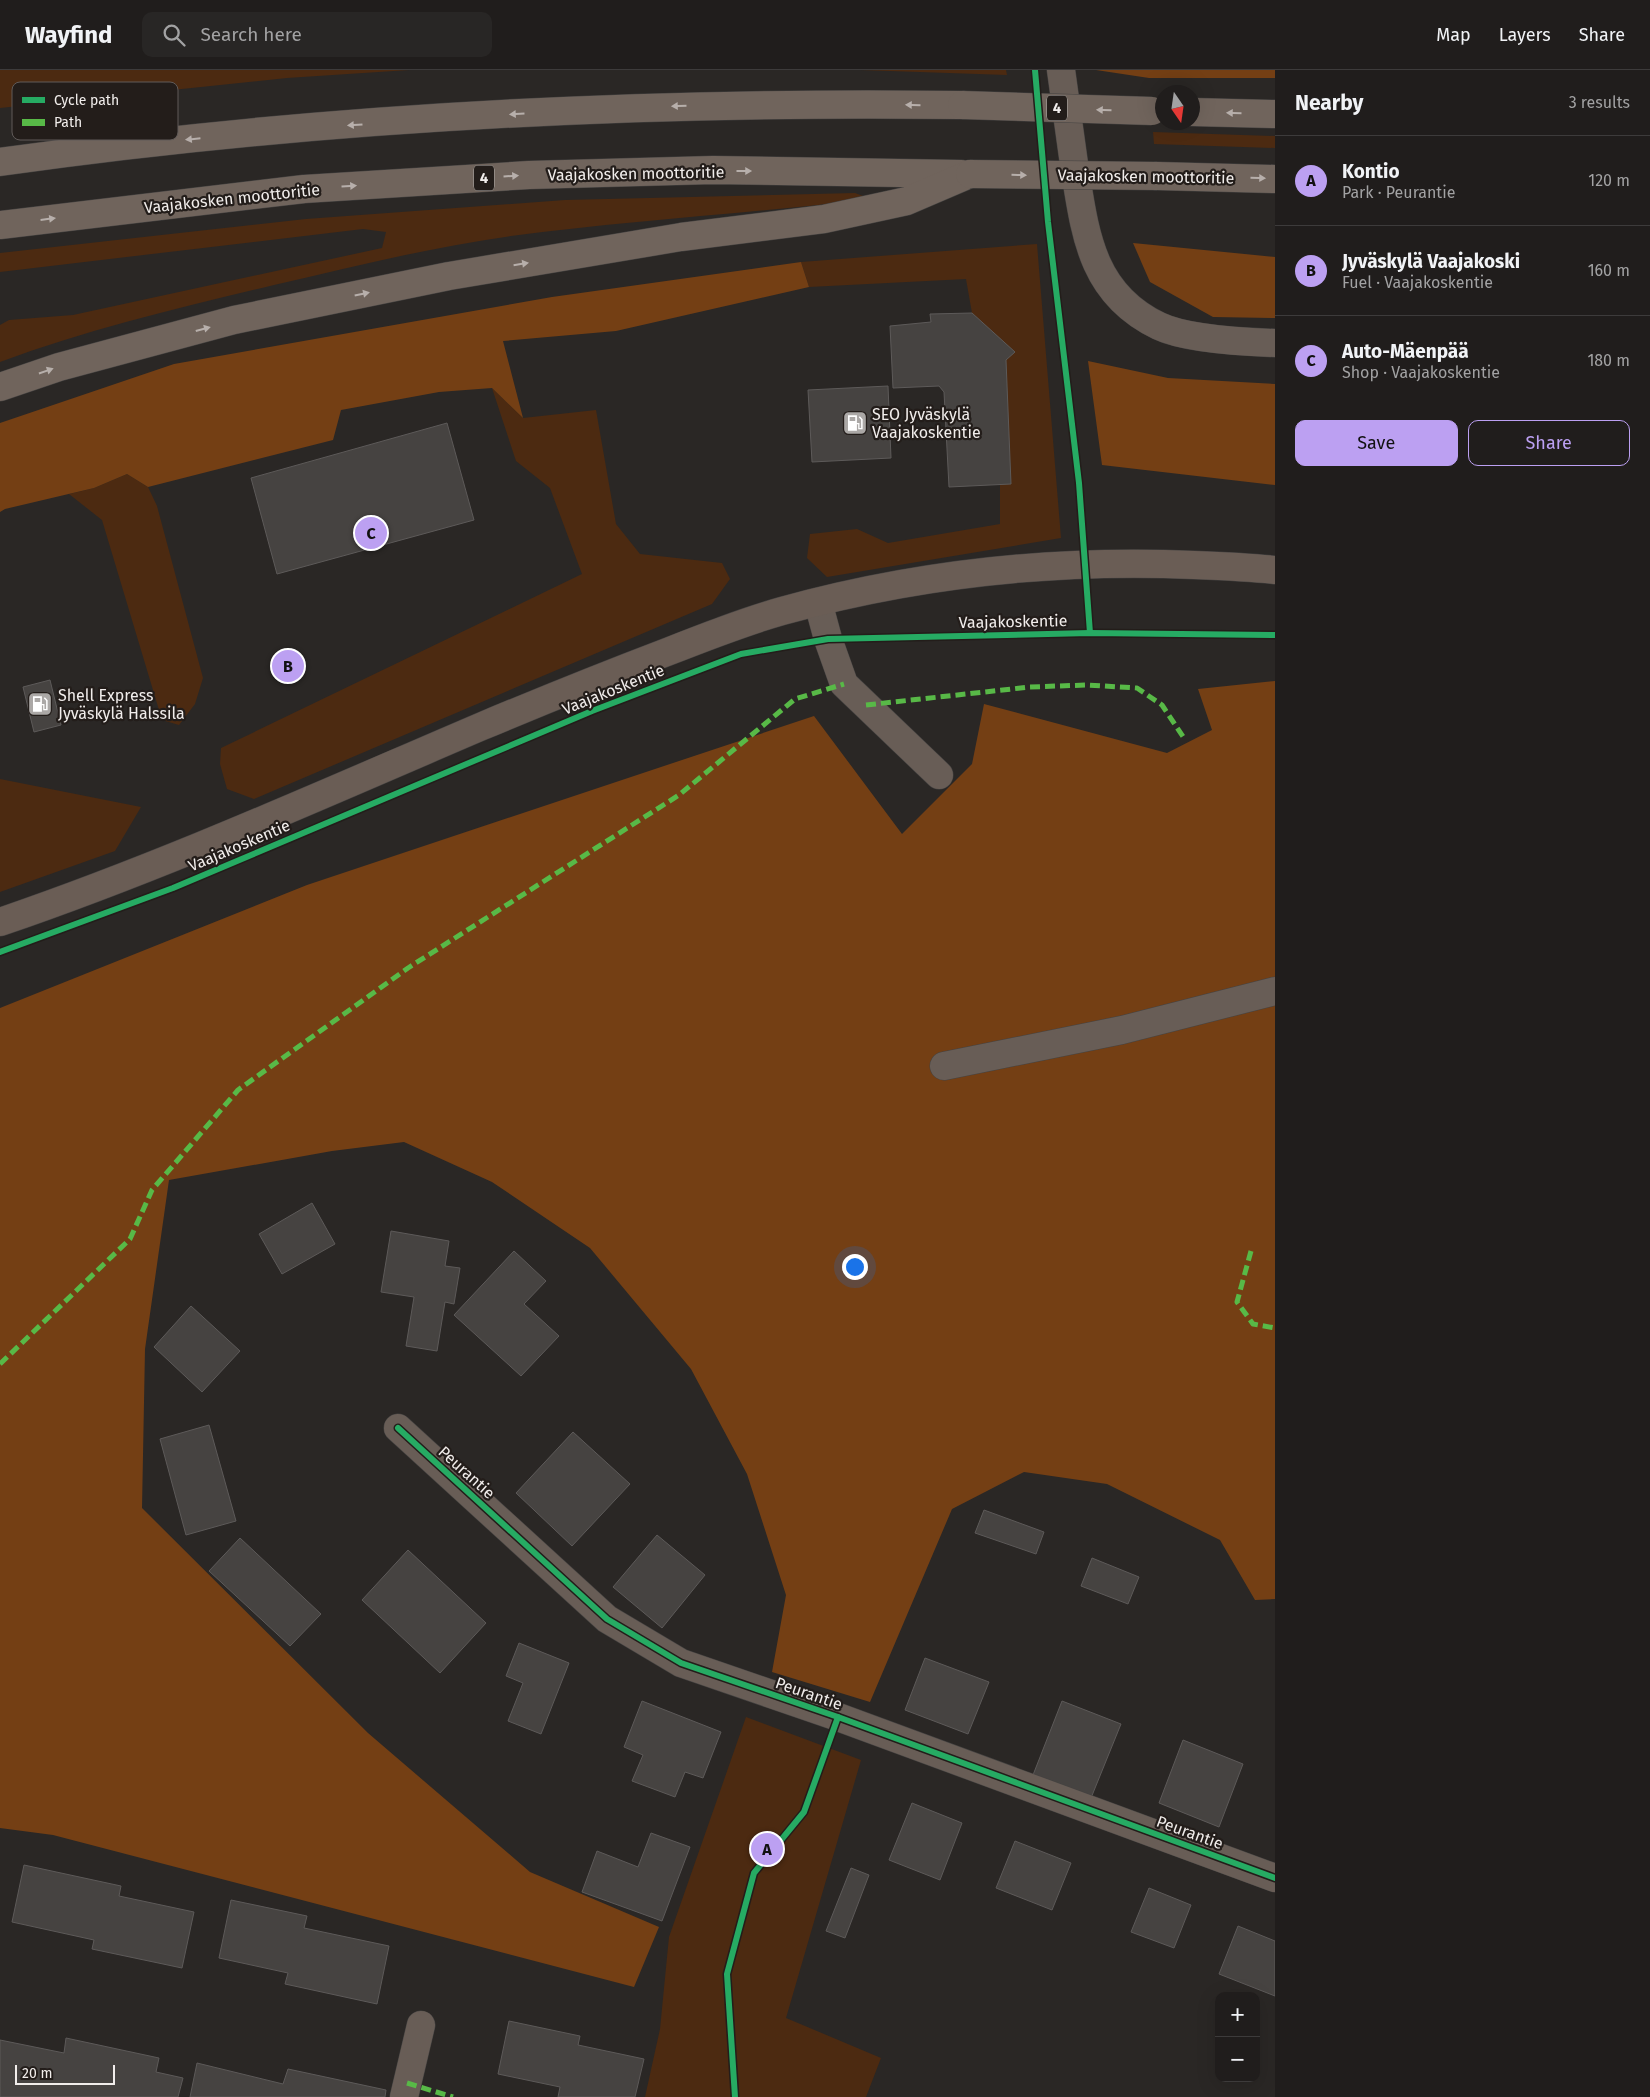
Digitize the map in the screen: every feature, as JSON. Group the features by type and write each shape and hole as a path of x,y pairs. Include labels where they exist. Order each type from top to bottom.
{"highway":[{"name":"4","path":"0,162 96,149 297,129 427,119 728,105 962,105 1155,111"},
{"path":"1200,112 1275,114"},
{"name":"Vaajakosken moottoritie","path":"0,225 304,189 529,175 713,170 1275,179"},
{"path":"0,387 59,367 234,320 449,276 680,237 824,219 907,201 970,174"}],"main road":[{"name":"Vaajakoskentie","path":"0,922 68,899 200,847 576,686 732,627 818,602 909,582 996,570 1062,565 1164,564 1275,570"}],"street":[{"path":"1061,70 1083,223 1094,260 1110,288 1131,309 1160,327 1196,336 1275,343"},
{"path":"818,602 828,639 844,684 939,775"},
{"path":"944,1066 1122,1030 1275,991"},
{"name":"Peurantie","path":"398,1428 607,1619 681,1663 838,1717 1275,1878"},
{"path":"404,2097 421,2024"}],"shaded area":[{"path":"0,70 409,70 287,78 178,89 178,82 12,82 12,107 0,108"},
{"path":"861,70 1006,70 1007,75"},
{"path":"1096,70 1275,70 1275,78 1149,78"},
{"path":"1153,132 1275,136 1275,148 1154,144"},
{"path":"855,193 863,196 855,201 511,236 421,252 362,264 170,310 67,339 0,362 0,325 9,320 73,315 382,248 386,232 363,229 0,272 0,253 306,219 565,200"},
{"path":"1133,243 1275,257 1275,318 1213,317 1150,282"},
{"path":"1037,244 1061,538 827,577 807,558 810,534 857,529 888,543 1000,524 1000,484 1011,484 1006,360 1014,352 972,313 966,279 809,287 801,262"},
{"path":"801,262 809,287 616,331 503,341 523,418 492,388 439,392 341,410 333,440 148,487 127,474 94,488 5,509 0,512 0,423 174,364 552,297"},
{"path":"1088,361 1168,378 1275,384 1275,485 1102,465"},
{"path":"492,388 523,418 596,410 616,524 640,554 722,563 730,579 712,604 254,799 227,789 220,764 221,748 582,574 550,488 516,461"},
{"path":"127,474 148,487 157,506 203,678 195,704 179,725 162,720 102,520 69,494 94,488"},
{"path":"1275,681 1275,1599 1255,1600 1220,1540 1107,1484 1024,1472 952,1509 870,1702 772,1672 786,1595 747,1474 691,1369 590,1248 492,1182 404,1142 332,1151 169,1180 145,1349 142,1508 368,1733 530,1872 659,1927 634,1987 53,1835 0,1828 0,1008 307,885 814,716 902,834 972,764 984,704 1167,753 1212,730 1198,689"},
{"path":"0,779 141,807 115,851 0,892"},
{"path":"746,1717 861,1760 786,2018 881,2058 866,2097 645,2097 660,2029 669,1937"}],"building":[{"path":"972,313 1015,352 1006,360 1011,484 949,487 944,392 939,386 893,388 890,326 931,322 930,314"},
{"path":"888,386 891,458 812,462 808,390"},
{"path":"447,423 474,520 277,574 251,478"},
{"path":"50,680 61,725 34,732 23,687"},
{"path":"312,1203 335,1244 282,1274 259,1234"},
{"path":"391,1231 449,1241 445,1266 460,1268 454,1304 445,1302 437,1351 406,1346 414,1297 381,1292"},
{"path":"514,1251 546,1281 524,1304 559,1336 521,1376 454,1315"},
{"path":"191,1306 240,1351 202,1392 154,1347"},
{"path":"209,1425 236,1521 186,1535 160,1439"},
{"path":"573,1432 630,1484 572,1546 516,1493"},
{"path":"984,1510 1044,1532 1036,1554 975,1533"},
{"path":"657,1535 705,1575 662,1628 613,1587"},
{"path":"240,1538 321,1614 290,1646 209,1571"},
{"path":"408,1550 486,1623 440,1673 362,1600"},
{"path":"1092,1558 1139,1577 1128,1604 1081,1586"},
{"path":"519,1643 569,1663 541,1734 508,1721 523,1683 506,1676"},
{"path":"925,1658 989,1682 968,1734 905,1710"},
{"path":"642,1701 721,1732 703,1778 685,1772 675,1797 632,1781 643,1755 624,1747"},
{"path":"1062,1701 1121,1724 1091,1798 1033,1775"},
{"path":"1183,1740 1243,1764 1219,1827 1159,1803"},
{"path":"912,1803 962,1823 940,1880 889,1860"},
{"path":"651,1833 690,1847 662,1921 582,1892 597,1851 638,1867"},
{"path":"1015,1841 1071,1863 1052,1910 996,1888"},
{"path":"24,1865 121,1886 119,1896 194,1912 182,1968 92,1949 94,1940 12,1922"},
{"path":"851,1868 869,1875 845,1938 826,1931"},
{"path":"1149,1888 1191,1905 1174,1948 1131,1932"},
{"path":"231,1900 307,1916 304,1928 389,1946 377,2004 285,1984 288,1973 219,1958"},
{"path":"1238,1926 1275,1941 1275,1996 1219,1974"},
{"path":"509,2021 580,2036 578,2045 644,2059 635,2097 558,2097 560,2087 498,2074"},
{"path":"66,2038 159,2058 156,2072 183,2078 178,2097 0,2097 0,2040 64,2053"},
{"path":"197,2063 283,2084 288,2069 386,2090 385,2097 190,2097"}],"marked path":[{"path":"0,1364 130,1239 152,1190 238,1090 408,968 679,795 795,699 844,684"},
{"path":"866,705 1030,687 1087,685 1137,688 1162,705 1184,738"},
{"path":"1251,1251 1237,1302 1253,1324 1275,1328"},
{"path":"407,2083 453,2097"}],"cycle path":[{"path":"1035,70 1048,222 1079,483 1090,633"},
{"path":"0,952 173,888 592,711 741,654 828,639 1090,633 1275,635"},
{"path":"398,1428 607,1619 681,1663 838,1717 1275,1878"},
{"path":"735,2097 727,1974 754,1873 804,1812 838,1717"}],"place":[{"name":"SEO Jyväskylä Vaajakoskentie","path":"855,423"},
{"name":"Auto-Mäenpää","path":"371,533"},
{"name":"Jyväskylä Vaajakoski","path":"288,666"},
{"name":"Shell Express Jyväskylä Halssila","path":"40,704"},
{"name":"Kontio","path":"767,1849"}]}
